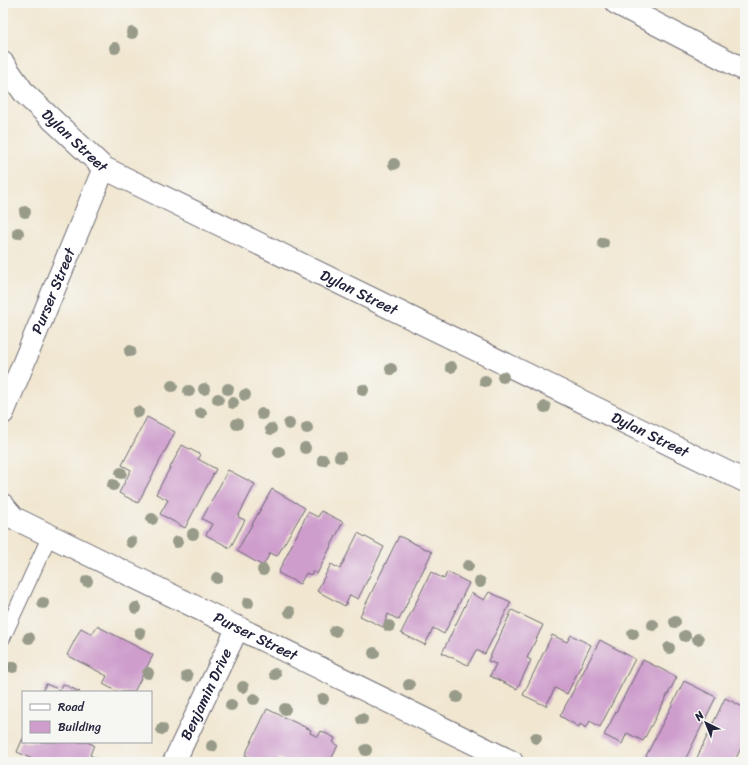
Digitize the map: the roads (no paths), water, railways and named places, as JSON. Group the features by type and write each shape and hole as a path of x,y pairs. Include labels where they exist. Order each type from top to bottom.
{"street":[{"path":"616,3 745,70"},
{"name":"Dylan Street","path":"3,63 25,94 104,168 745,481"},
{"name":"Purser Street","path":"3,413 104,168"},
{"name":"Purser Street","path":"3,505 14,518 512,762"},
{"name":"Benjamin Drive","path":"174,762 238,627"}],"lane":[{"path":"3,638 50,535"}]}
